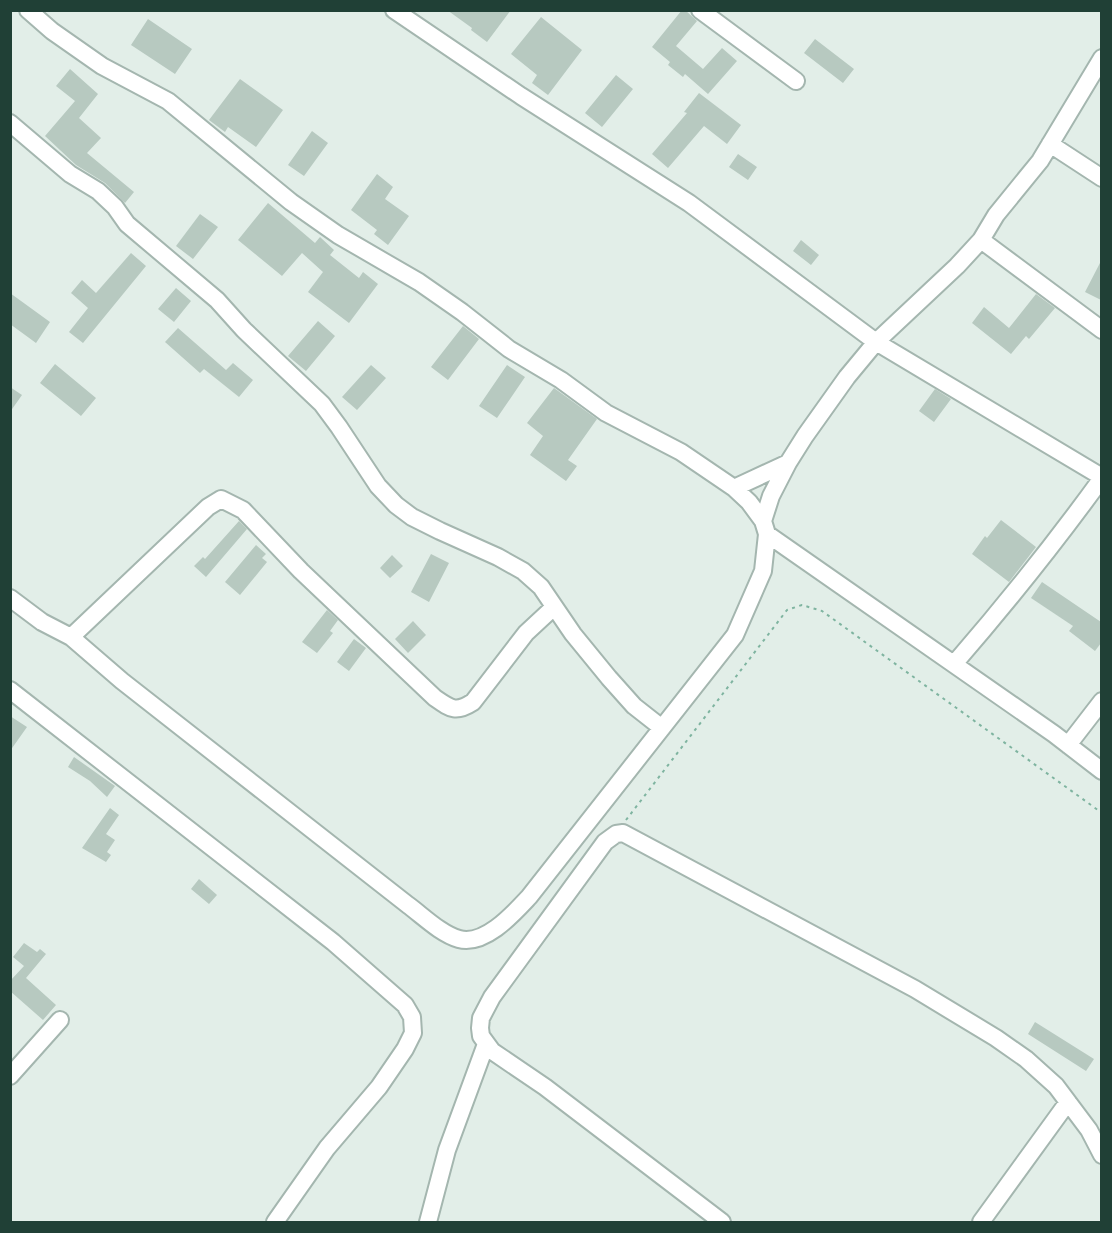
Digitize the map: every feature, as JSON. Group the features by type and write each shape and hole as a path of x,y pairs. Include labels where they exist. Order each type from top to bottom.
{"street":[{"path":"28,10 52,31 102,66 168,101 291,202 338,235 419,282 509,349 561,380 606,413 681,452 734,488 749,502 765,527 1101,771"},
{"path":"394,10 521,96 689,203 876,342 1101,477 1064,531 954,664"},
{"path":"700,10 796,81"},
{"path":"10,598 42,622 70,637 288,813 448,934 460,939 484,934 500,926 529,897 735,635 763,571 765,527 771,496 788,463 847,376 876,342 941,282 981,240 996,215 1040,161 1101,58"},
{"path":"10,123 70,174 98,191 115,207 127,224 217,300 244,330 322,404 378,486 396,505 412,517 523,571 541,587 573,634 628,699 662,728"},
{"path":"1050,144 1101,178"},
{"path":"981,240 1101,330"},
{"path":"734,488 788,463"},
{"path":"70,637 208,507 221,499 243,510 302,571 435,698 449,707 464,708 473,702 526,633 554,607"},
{"path":"10,690 333,942 405,1005 412,1017 413,1033 379,1088 327,1148 275,1222"},
{"path":"1068,745 1101,701"},
{"path":"722,1222 486,1044 481,1036 481,1018 492,998 605,842 616,834 623,833 926,995 1026,1059 1056,1086 1089,1130 1101,1155"},
{"path":"10,1076 60,1020"},
{"path":"428,1222 447,1150 486,1044"},
{"path":"981,1222 1068,1102"}],"path":[{"path":"616,834 787,610 802,605 822,611 1101,813"}],"building":[{"path":"447,10 511,10 487,42"},
{"path":"682,10 697,21 676,46 703,69 722,48 737,61 708,94 685,74 683,77 668,65 670,62 652,47"},
{"path":"541,17 582,50 548,95 532,83 537,75 511,54"},
{"path":"148,19 192,49 175,74 131,45"},
{"path":"815,39 854,69 843,83 804,53"},
{"path":"70,69 98,94 79,118 101,138 87,153 134,192 125,203 105,183 76,165 45,136 75,101 56,86"},
{"path":"616,75 633,89 602,127 585,113"},
{"path":"240,79 283,110 256,147 228,127 225,132 209,120"},
{"path":"699,93 741,125 727,144 704,126 668,168 652,154 687,113 684,112"},
{"path":"312,131 328,143 304,176 288,165"},
{"path":"738,154 757,167 748,180 729,167"},
{"path":"377,174 393,187 385,199 409,216 388,245 374,234 377,230 351,210"},
{"path":"268,203 315,243 320,237 334,250 330,255 359,278 363,272 378,284 349,323 308,292 323,272 302,253 282,276 238,240"},
{"path":"200,214 218,227 193,259 176,246"},
{"path":"801,240 819,255 811,265 793,251"},
{"path":"131,253 146,266 83,343 69,332 88,308 71,293 82,280 96,293"},
{"path":"1101,261 1101,300 1085,292"},
{"path":"176,288 191,301 174,322 158,309"},
{"path":"10,293 50,322 36,343 10,324"},
{"path":"1036,294 1055,308 1029,339 1026,336 1011,354 972,323 984,307 1009,328"},
{"path":"318,321 335,336 306,371 288,356"},
{"path":"463,326 479,339 448,380 431,367"},
{"path":"178,328 226,370 233,363 253,380 239,397 204,369 200,373 165,342"},
{"path":"55,364 96,398 81,416 40,383"},
{"path":"371,365 386,378 357,410 342,397"},
{"path":"507,365 525,377 497,418 479,406"},
{"path":"10,387 22,395 10,412"},
{"path":"554,388 597,419 568,460 577,466 566,481 530,455 543,436 527,423"},
{"path":"935,389 951,399 934,422 919,411"},
{"path":"1001,520 1036,547 1009,582 972,554"},
{"path":"239,521 247,529 206,577 194,566 203,557 205,559"},
{"path":"256,545 266,554 262,558 267,562 240,595 225,582"},
{"path":"431,554 449,563 429,602 411,592"},
{"path":"392,555 403,566 390,578 380,568"},
{"path":"1042,582 1101,622 1101,643 1095,651 1069,631 1073,626 1031,598"},
{"path":"327,610 338,620 330,631 333,633 317,653 302,642"},
{"path":"413,621 426,635 408,653 395,639"},
{"path":"354,639 366,648 349,671 337,662"},
{"path":"10,716 27,727 10,751"},
{"path":"74,757 115,786 107,797 90,781 68,767"},
{"path":"110,808 119,815 106,834 115,840 107,852 111,855 106,862 82,848"},
{"path":"199,879 217,895 209,904 191,889"},
{"path":"24,943 37,952 40,949 46,954 26,978 56,1005 43,1020 10,991 10,981 24,966 13,957"},
{"path":"1035,1022 1094,1059 1086,1071 1028,1034"}]}
